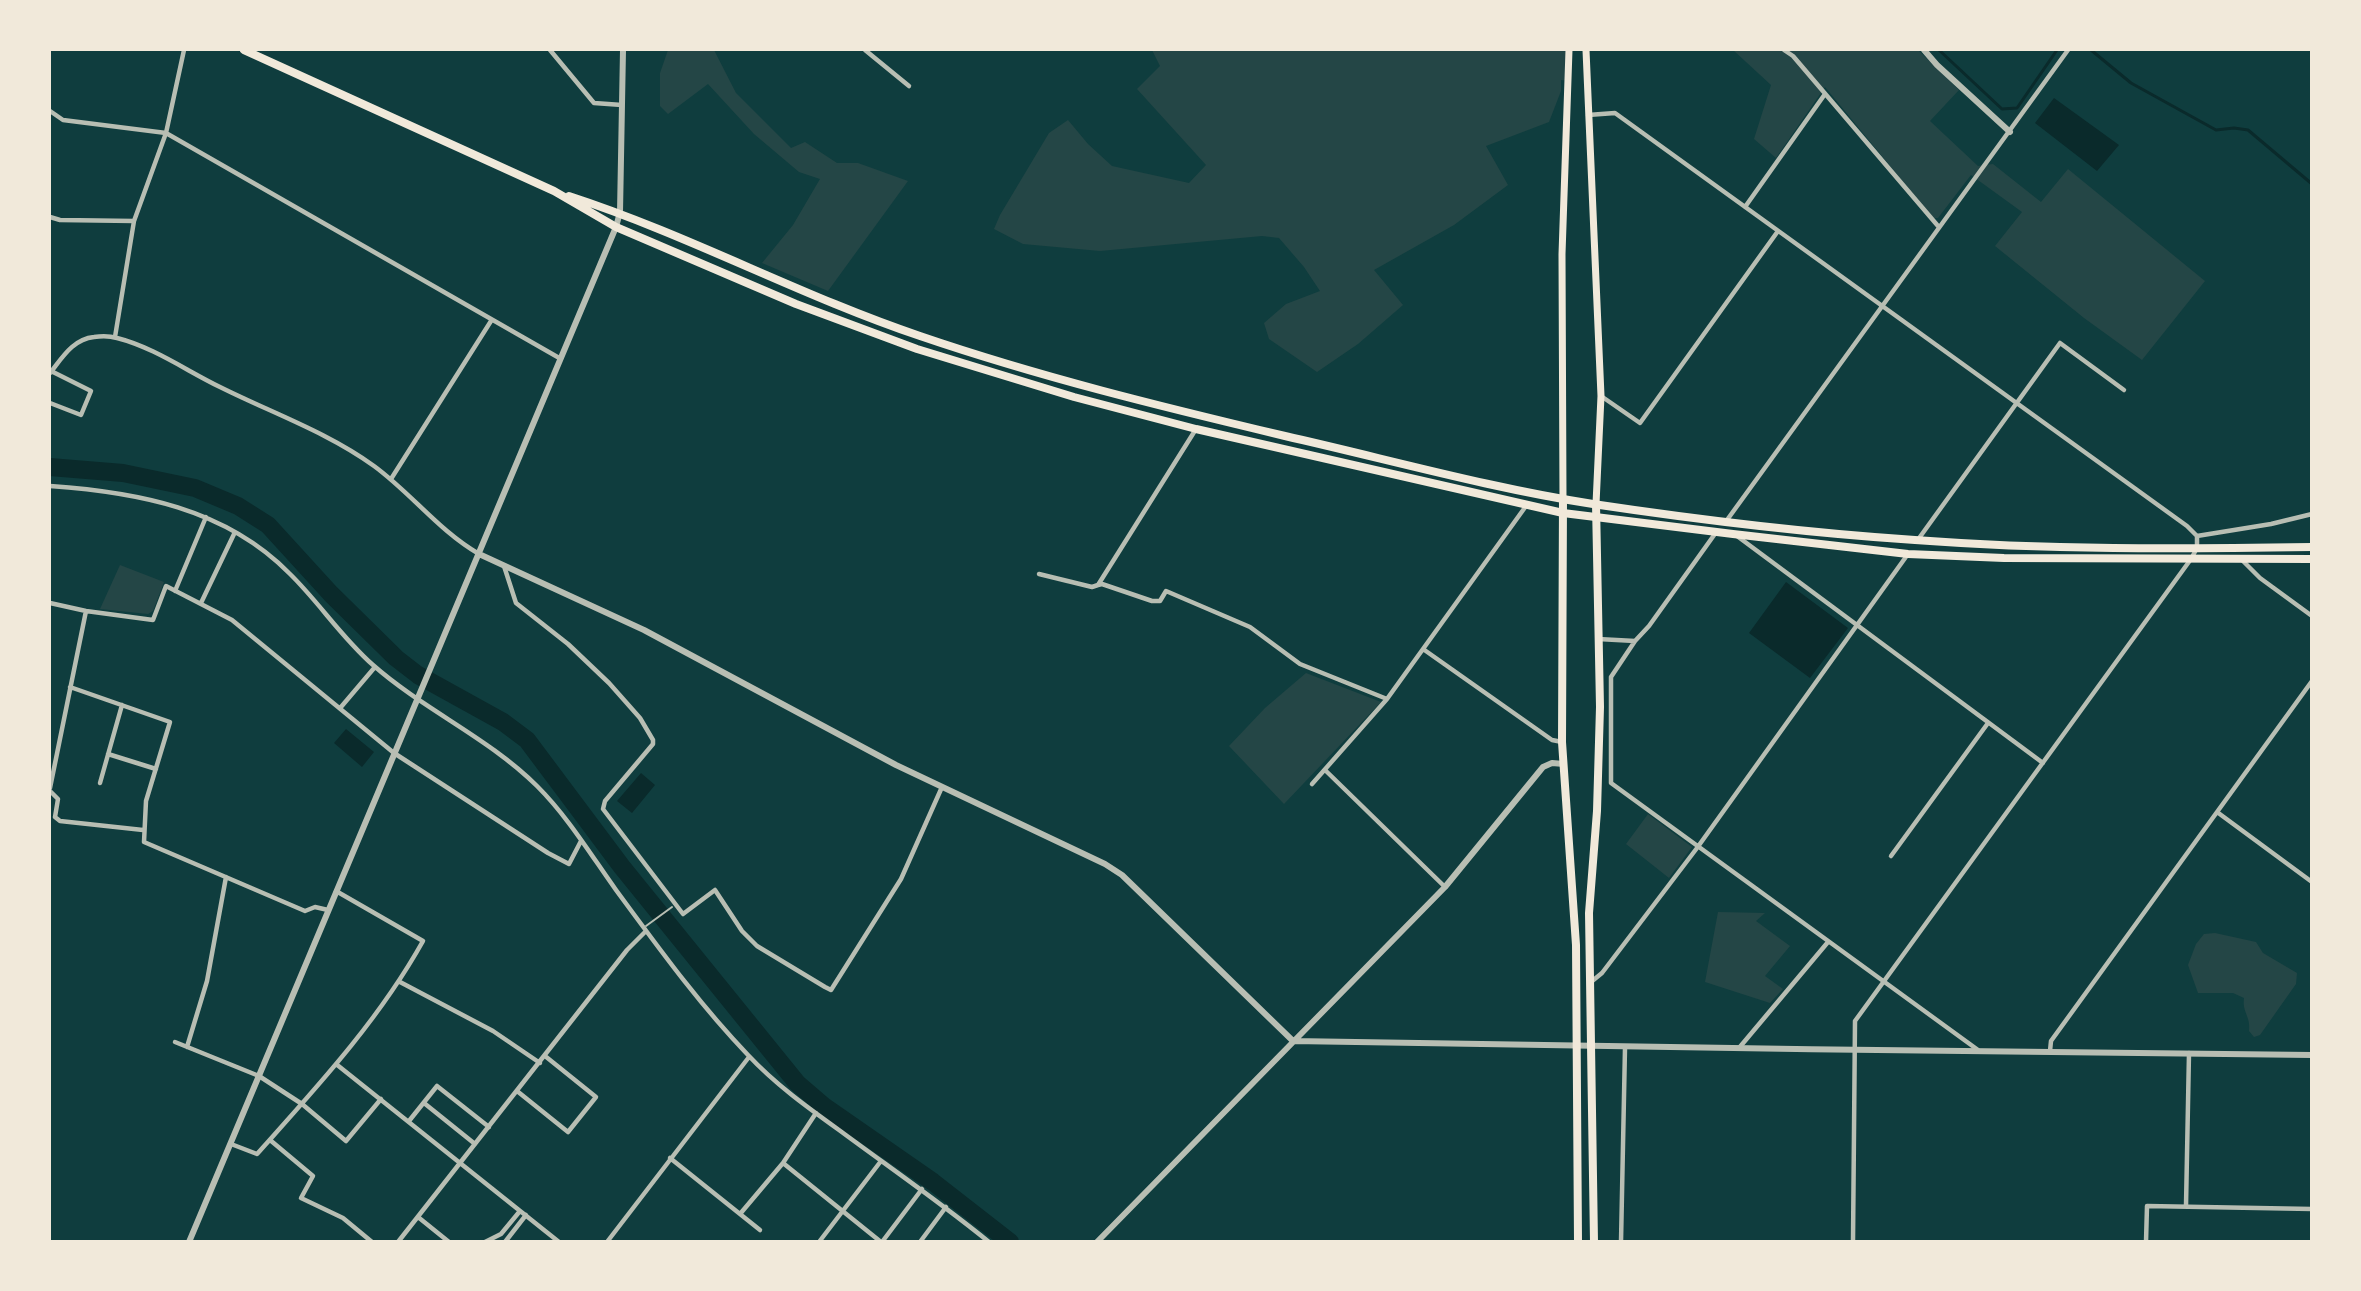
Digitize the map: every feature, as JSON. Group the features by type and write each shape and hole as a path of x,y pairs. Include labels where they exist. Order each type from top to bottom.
{"main road":[{"path":"244,50 554,191 616,227 796,304 917,349 1074,397 1196,429 1526,506 1597,518 1733,534 1908,554 2004,558 2312,559"},
{"path":"1569,50 1562,254 1562,742 1575,921 1578,1242"},
{"path":"1586,50 1601,396 1596,504 1598,773 1589,913 1594,1242"},
{"path":"554,191 620,212 825,301 921,337 1064,381 1269,432 1563,498 1727,520 1917,540 2198,548 2312,547"}],"street":[{"path":"115,337 134,221 166,133 184,50"},
{"path":"550,50 594,103 622,105"},
{"path":"189,1242 616,227 620,212 623,50"},
{"path":"865,50 909,86"},
{"path":"1784,50 1793,56 1938,226"},
{"path":"1924,50 1937,65 2010,132"},
{"path":"1727,520 1938,226 2010,132 2068,50"},
{"path":"1745,207 1825,94"},
{"path":"50,111 63,120 166,133 561,359"},
{"path":"1588,115 1615,113 2187,526 2197,536 2198,548 1855,1021 1853,1242"},
{"path":"50,217 60,220 134,221"},
{"path":"1601,396 1640,423 1778,231"},
{"path":"391,478 491,321"},
{"path":"50,403 81,415 91,391 50,372 79,342 97,336 115,337 312,429 391,478 448,533 479,554 669,642 896,765 1122,874 1293,1041 1626,1048 1854,1048 2312,1055"},
{"path":"1917,540 2060,344 2124,390"},
{"path":"1098,585 1196,429"},
{"path":"50,486 129,494 167,503 206,517 235,532 289,572 341,634 375,667 476,738 536,785 581,841 706,1009 749,1057 781,1087 922,1189 946,1207 982,1240 988,1242"},
{"path":"1312,784 1387,699 1526,506"},
{"path":"2197,536 2312,514"},
{"path":"175,591 206,517"},
{"path":"1717,531 1611,677 1611,783 1697,848 1978,1050"},
{"path":"201,603 235,532"},
{"path":"1733,534 2043,763"},
{"path":"1591,982 1602,973 1697,848 1908,554"},
{"path":"2240,559 2260,578 2312,616"},
{"path":"504,566 516,603 568,644 617,691 640,718 653,740 653,744 605,801 603,809 609,818 683,914 715,890 742,931 757,946 825,987 831,990 891,898 942,787"},
{"path":"1039,574 1092,587 1102,584 1152,601 1160,601 1166,591 1250,627 1300,664 1387,699"},
{"path":"50,603 86,611 153,620 166,586 232,620 341,707 394,753 569,864 581,841"},
{"path":"86,611 50,790 58,799 55,817 60,821 143,830"},
{"path":"1598,639 1635,641"},
{"path":"1423,649 1551,740 1562,742"},
{"path":"341,707 375,667"},
{"path":"2050,1051 2050,1041 2312,681"},
{"path":"70,687 170,722 146,801 144,842 305,911 315,907 328,910"},
{"path":"100,783 122,705"},
{"path":"1891,856 1988,723"},
{"path":"108,754 156,769"},
{"path":"1097,1242 1445,887 1543,767 1552,763 1563,764"},
{"path":"1325,770 1445,887"},
{"path":"2217,812 2312,882"},
{"path":"187,1047 208,975 226,877"},
{"path":"231,1143 254,1155 257,1154 336,1064 400,982 423,941 336,891"},
{"path":"399,1242 646,928"},
{"path":"1738,1049 1828,942"},
{"path":"400,982 493,1031 540,1063"},
{"path":"175,1042 259,1076 302,1104 346,1141 381,1099"},
{"path":"1621,1242 1626,1048"},
{"path":"2186,1206 2189,1053"},
{"path":"517,1092 567,1132 596,1097 545,1056"},
{"path":"607,1242 749,1057"},
{"path":"336,1064 559,1242"},
{"path":"409,1121 437,1086 489,1127"},
{"path":"424,1103 475,1144"},
{"path":"740,1214 783,1163 816,1113"},
{"path":"270,1140 313,1176 301,1198 342,1218 372,1242"},
{"path":"670,1158 760,1230"},
{"path":"819,1242 881,1161"},
{"path":"783,1163 881,1242 922,1189"},
{"path":"2146,1242 2147,1206 2312,1209"},
{"path":"920,1242 946,1207"},
{"path":"484,1242 501,1234 520,1211"},
{"path":"505,1242 526,1215"},
{"path":"417,1217 449,1242"},
{"path":"823,1236 830,1242"}],"lane":[{"path":"646,928 672,907"}],"shaded area":[{"path":"668,50 714,50 736,93 791,148 805,142 837,163 858,163 908,181 828,291 762,263 793,225 820,179 799,172 754,134 708,84 668,114 660,106 660,73"},
{"path":"1152,50 1569,50 1569,81 1561,80 1561,91 1549,122 1486,146 1508,185 1454,225 1374,270 1403,305 1358,344 1317,372 1269,339 1264,323 1286,304 1320,291 1304,267 1279,238 1262,236 1100,251 1023,244 994,229 1049,133 1068,120 1088,144 1112,166 1189,183 1206,165 1137,89 1160,66"},
{"path":"1733,50 1918,50 1959,90 1930,121 1978,166 1993,164 2041,202 2068,169 2205,281 2142,360 2084,318 1995,246 2022,212 1971,175 1938,218 1933,218 1825,87 1776,158 1754,139 1771,85"},
{"path":"2054,98 2119,145 2097,171 2035,123"},
{"path":"120,565 164,582 153,611 148,614 100,609"},
{"path":"1786,582 1848,628 1810,678 1749,633"},
{"path":"1306,673 1381,702 1284,804 1229,746 1265,708"},
{"path":"346,729 374,752 362,767 334,743"},
{"path":"641,773 655,785 632,813 617,801"},
{"path":"1648,814 1692,847 1669,878 1626,844"},
{"path":"1718,912 1765,913 1756,921 1790,946 1765,976 1783,989 1770,1003 1705,982"},
{"path":"2215,933 2256,942 2263,953 2297,973 2296,984 2260,1035 2254,1037 2249,1031 2244,998 2233,993 2198,993 2188,965 2196,944 2204,934"}],"waterway":[{"path":"1939,50 2002,109 2017,108 2057,50"},
{"path":"2091,50 2131,83 2216,130 2234,128 2248,130 2312,184"},
{"path":"50,467 123,473 195,488 238,506 268,525 331,594 396,658 418,675 503,722 527,740 622,867 797,1083 825,1107 933,1182 1010,1242"}]}
